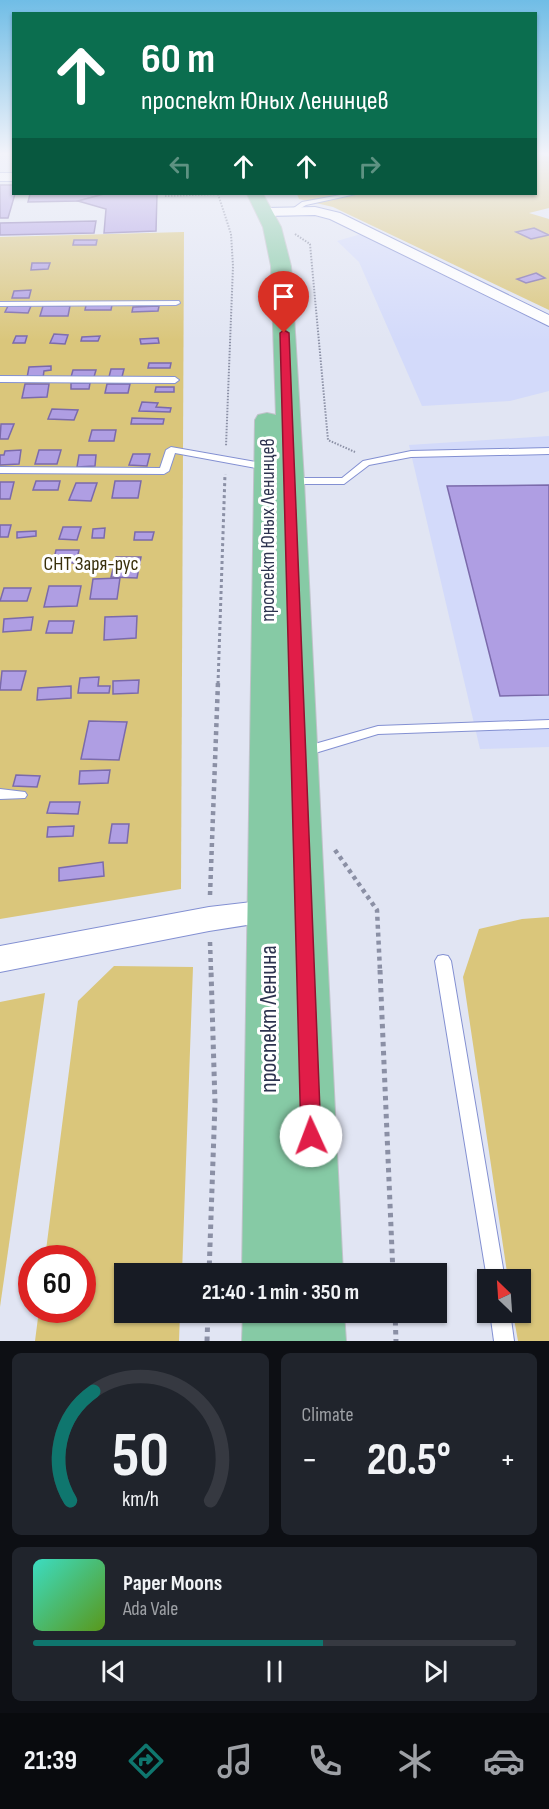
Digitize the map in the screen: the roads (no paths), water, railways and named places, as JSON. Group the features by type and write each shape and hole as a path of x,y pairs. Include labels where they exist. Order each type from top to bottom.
{"main road":[{"name":"проспект Юных Ленинцев","path":"249,216 264,255 300,753 280,889"},
{"name":"проспект Юных Ленинцев","path":"273,216 281,266 280,889"},
{"name":"проспект Ленина","path":"269,1263 280,889"},
{"name":"проспект Ленина","path":"280,889 315,1263"},
{"path":"270,1323 270,1341"},
{"path":"317,1323 318,1341"}],"street":[{"path":"333,216 549,321"},
{"path":"0,959 209,919 280,889"}],"lane":[{"path":"0,303 176,303"},
{"path":"0,379 175,380"},
{"path":"0,470 164,471 171,450 225,459 279,474 344,481 366,463 411,454 549,451"},
{"path":"300,753 378,730 549,724"},
{"path":"0,794 20,795"},
{"path":"443,961 493,1269"},
{"path":"502,1323 504,1341"}],"park label":[{"name":"СНТ Заря-рус","path":"91,563"}]}
